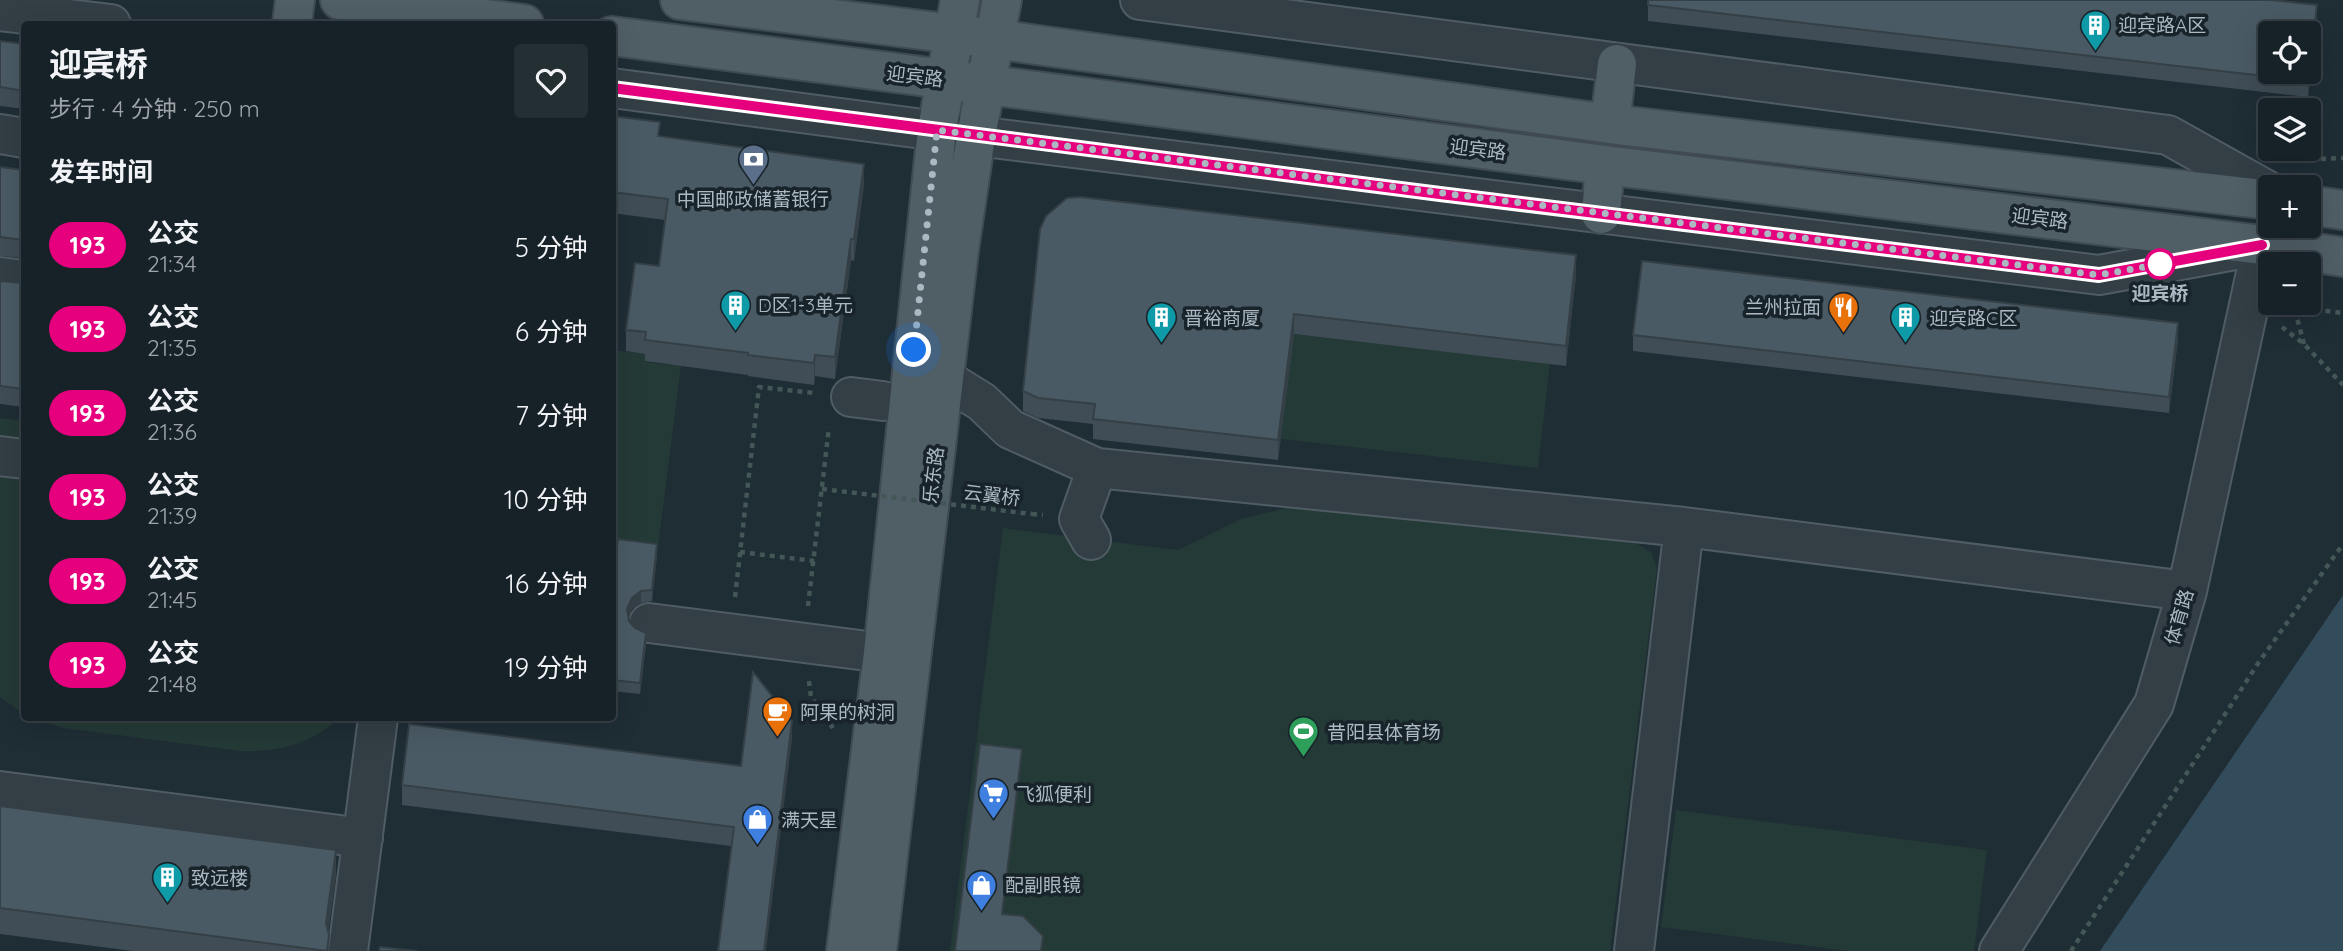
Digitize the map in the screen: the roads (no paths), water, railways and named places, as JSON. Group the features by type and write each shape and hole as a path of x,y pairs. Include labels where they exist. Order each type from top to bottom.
{"main road":[{"path":"292,21 295,0"},
{"path":"340,0 501,21"},
{"path":"680,0 957,17 994,39 1610,124 2258,199"},
{"name":"乐东路","path":"877,951 959,250 976,136 1002,0"},
{"name":"乐东路","path":"846,951 883,653 937,130 957,17"},
{"name":"迎宾路","path":"616,37 1605,165 2343,257"},
{"path":"1610,124 1617,64"},
{"path":"1601,214 1605,165"},
{"path":"2321,207 2343,210"}],"street":[{"path":"1140,0 2168,135 2258,185"},
{"path":"0,11 85,21"},
{"path":"616,89 976,136 2099,275 2262,245"},
{"path":"0,134 21,138"},
{"name":"体育路","path":"1998,951 2154,704 2187,591 2262,245"},
{"path":"0,277 21,280"},
{"path":"945,379 982,402 1010,429 1097,468 1684,527 2187,591"},
{"path":"0,456 21,459"},
{"path":"1091,540 1079,519 1097,468"},
{"path":"1634,951 1684,527"},
{"path":"649,623 883,653"},
{"path":"348,951 378,721"},
{"path":"0,791 363,838"}],"water":[{"path":"2343,595 2343,951 2100,951"}],"place":[{"name":"迎宾路A区","path":"2095,52"},
{"name":"中国邮政储蓄银行","path":"753,187"},
{"name":"迎宾桥","path":"2160,264"},
{"name":"D区1-3单元","path":"735,332"},
{"name":"兰州拉面","path":"1844,334"},
{"name":"晋裕商厦","path":"1161,345"},
{"name":"迎宾路C区","path":"1906,345"},
{"name":"阿果的树洞","path":"777,739"},
{"name":"昔阳县体育场","path":"1304,759"},
{"name":"飞狐便利","path":"993,821"},
{"name":"满天星","path":"758,847"},
{"name":"致远楼","path":"168,905"},
{"name":"配副眼镜","path":"982,912"}]}
